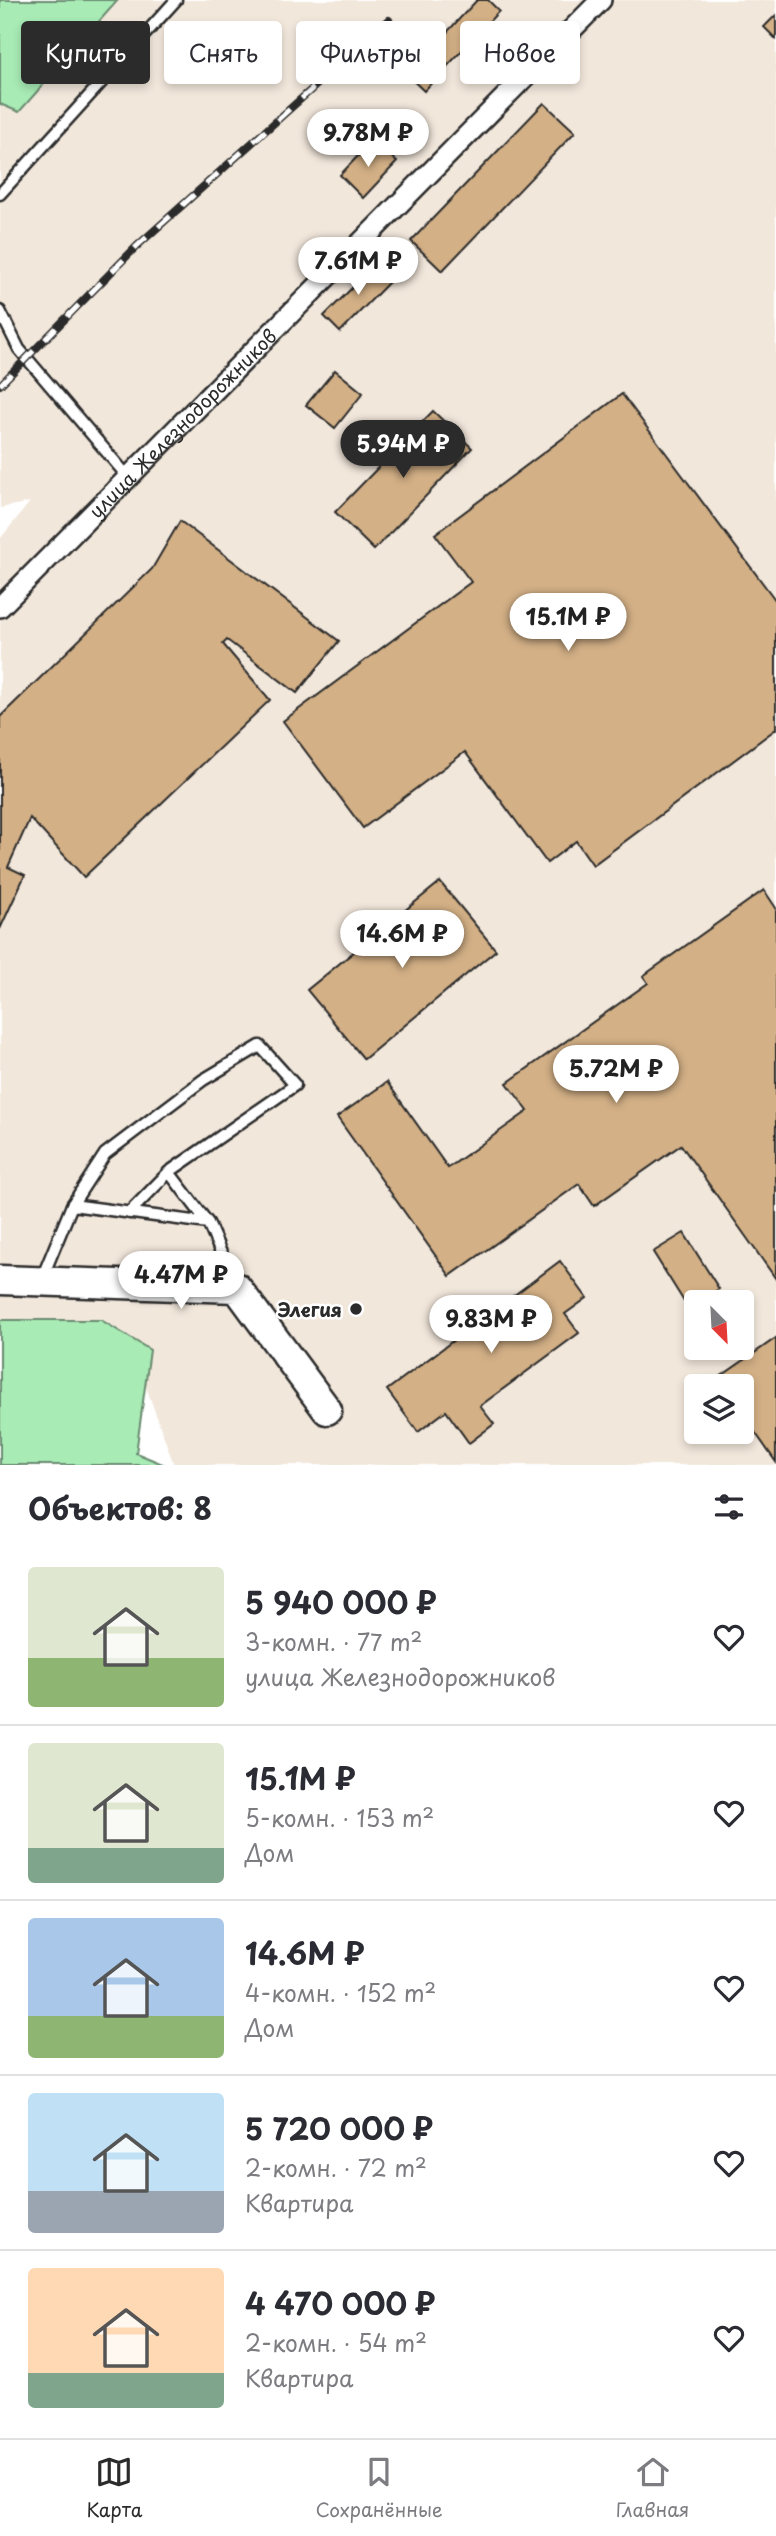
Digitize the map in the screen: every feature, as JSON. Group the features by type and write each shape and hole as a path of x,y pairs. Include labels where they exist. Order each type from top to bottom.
{"street":[{"name":"улица Железнодорожников","path":"0,607 601,0"},
{"path":"0,1280 237,1288 327,1410"}],"lane":[{"path":"0,194 176,0"},
{"path":"0,311 19,349 128,477"},
{"path":"40,1282 72,1205 105,1154 202,1080 260,1046 295,1085 169,1172 129,1213"},
{"path":"169,1172 208,1223 237,1288"},
{"path":"72,1205 208,1223"}],"shaded area":[{"path":"81,0 776,0 776,1465 174,1465 140,1370 0,1357 0,539 30,502 0,508 0,89 21,66 21,84 150,84 150,21 62,21"}],"green space":[{"path":"0,0 118,0 99,21 21,21 21,84 44,84 19,112 0,104"},
{"path":"0,1320 101,1320 150,1350 136,1453 165,1465 0,1465"}],"building":[{"path":"477,0 488,0 499,11 490,21 460,21 460,53 446,68 446,33"},
{"path":"776,15 776,39 764,27"},
{"path":"417,84 431,84 424,91"},
{"path":"544,103 575,132 442,271 411,241"},
{"path":"373,140 397,162 363,198 340,175"},
{"path":"377,263 393,278 340,332 324,316"},
{"path":"335,370 363,393 335,428 306,405"},
{"path":"622,394 776,601 776,729 593,865 576,841 547,863 465,752 363,828 283,721 471,582 435,534"},
{"path":"433,411 472,448 374,550 335,512"},
{"path":"180,521 339,641 297,693 227,640 223,644 270,700 84,877 30,818 8,867 25,875 0,929 0,717 152,569"},
{"path":"440,882 496,950 364,1059 307,990"},
{"path":"764,890 776,908 776,1279 681,1145 594,1206 579,1184 450,1276 337,1117 387,1082 448,1168 528,1111 507,1083 648,983 643,976"},
{"path":"684,1233 719,1289 684,1290 684,1302 653,1252"},
{"path":"560,1261 587,1298 565,1314 579,1333 480,1406 494,1424 469,1443 446,1411 418,1432 387,1390"},
{"path":"776,1338 776,1462 754,1431 754,1374 724,1374 744,1360 754,1360 754,1353"}],"railway":[{"path":"0,385 137,246 389,20"}],"place":[{"name":"Элегия","path":"356,1309"}]}
